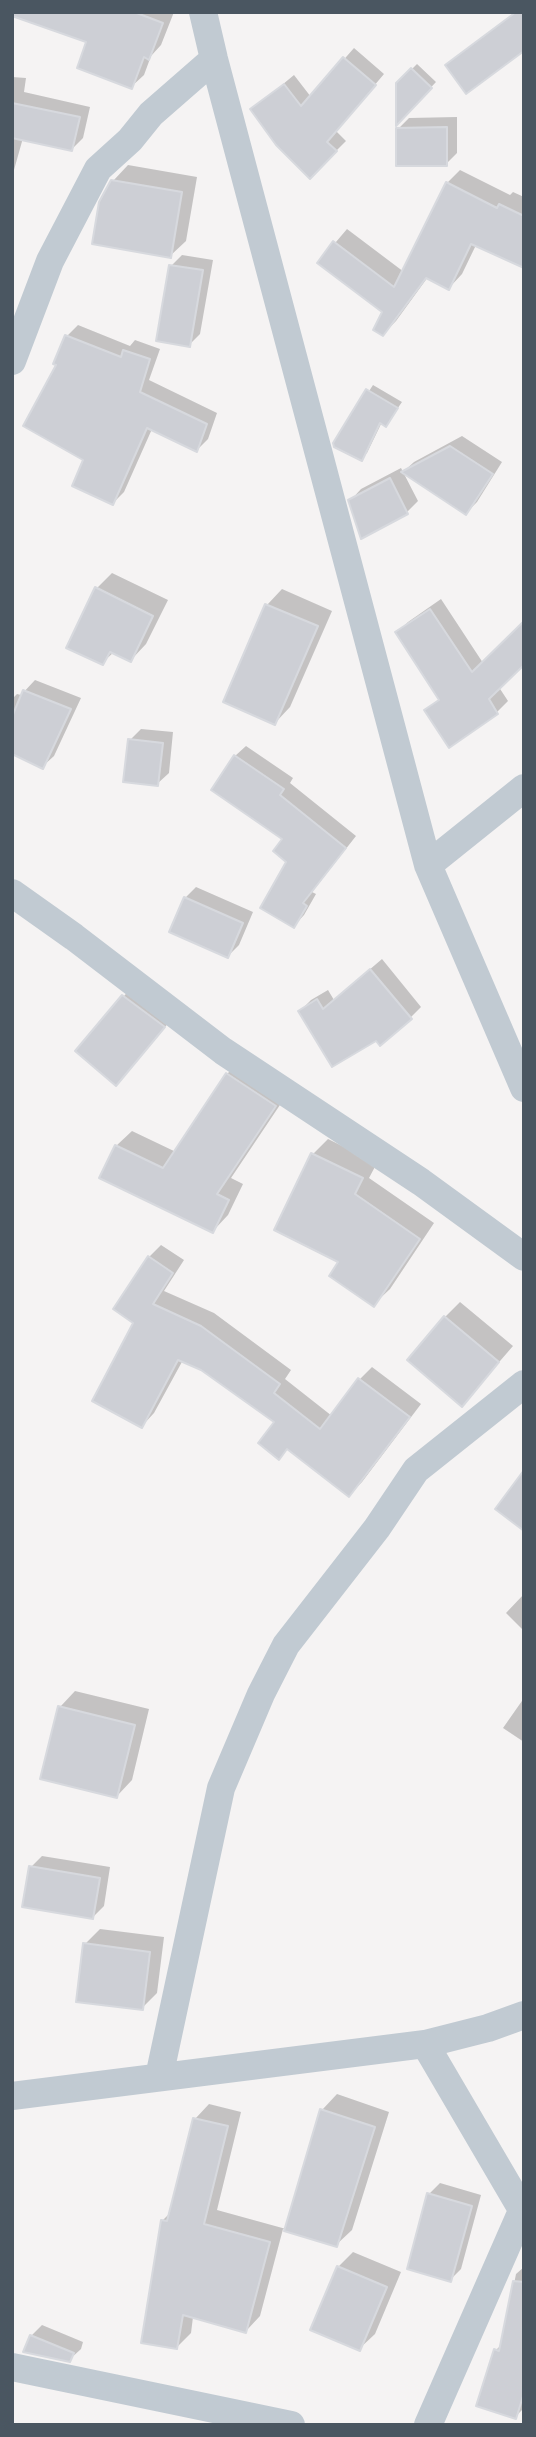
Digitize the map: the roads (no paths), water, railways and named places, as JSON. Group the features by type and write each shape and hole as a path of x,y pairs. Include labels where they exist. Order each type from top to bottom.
{"street":[{"path":"203,12 428,866 524,1088"},
{"path":"12,361 50,261 98,169 130,140 150,114 214,59"},
{"path":"428,866 524,788"},
{"path":"12,893 75,937 223,1051 421,1182 524,1256"},
{"path":"159,2077 221,1788 261,1694 286,1645 377,1528 416,1470 524,1384"},
{"path":"12,2095 425,2044 488,2028 524,2015"},
{"path":"425,2044 523,2212 428,2425"},
{"path":"12,2367 291,2425"}]}
